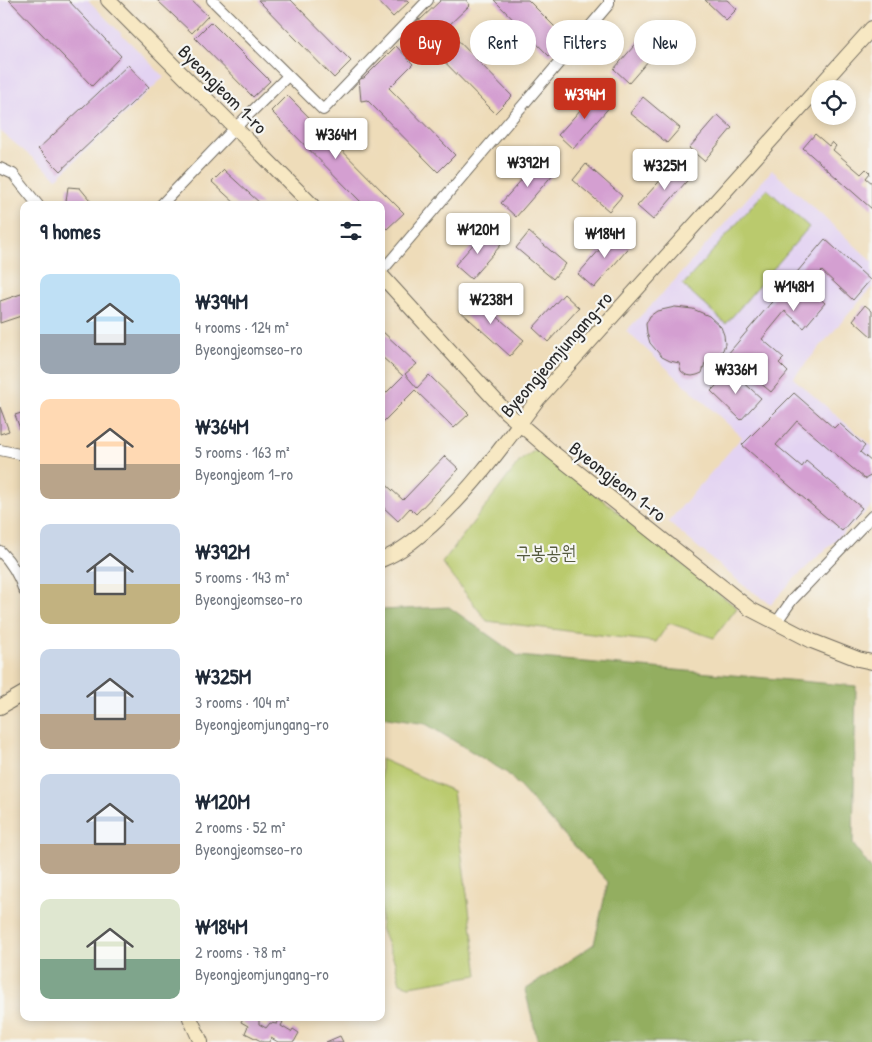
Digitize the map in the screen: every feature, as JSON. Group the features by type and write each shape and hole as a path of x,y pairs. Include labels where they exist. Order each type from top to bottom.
{"street":[{"name":"Byeongjeom 1-ro","path":"108,0 308,201"},
{"path":"212,0 323,110 428,0"},
{"path":"385,269 609,4 609,0"},
{"name":"Byeongjeomjungang-ro","path":"385,558 403,549 415,540 456,504 545,391 872,28"},
{"path":"165,201 288,76"},
{"path":"0,168 13,174 35,201"},
{"name":"Byeongjeom 1-ro","path":"385,278 519,424 742,603 776,624 840,652 872,662"},
{"path":"0,450 20,454"},
{"path":"776,624 792,600 872,516"},
{"path":"0,551 11,562 20,578"},
{"path":"0,707 20,695"},
{"path":"191,1021 201,1042"}],"shaded area":[{"path":"0,0 88,0 164,77 57,178 0,131"},
{"path":"772,170 872,261 872,287 793,378 872,446 872,506 794,579 771,604 743,585 668,522 742,437 626,331 676,279"}],"green space":[{"path":"767,189 809,227 726,324 683,285"},
{"name":"구봉공원","path":"538,448 737,608 714,638 669,623 656,642 487,621 442,563 520,461"},
{"path":"449,607 518,656 856,686 853,844 872,870 872,1042 538,1042 525,990 594,944 608,882 507,773 426,724 385,718 385,610"},
{"path":"385,761 453,791 478,975 409,986 400,983 395,963 385,938"}],"building":[{"path":"9,0 68,0 121,56 92,86"},
{"path":"157,0 191,0 208,16 192,33"},
{"path":"258,0 291,0 351,61 334,78"},
{"path":"377,0 407,0 409,2 393,17"},
{"path":"441,0 466,0 470,5 454,20 417,20 421,19"},
{"path":"494,0 528,0 548,20 546,20 546,53 536,43 536,20 514,20"},
{"path":"705,0 727,0 737,9 726,20"},
{"path":"211,22 270,81 253,97 195,38"},
{"path":"460,42 470,53 470,65 482,65 512,96 495,113 448,65 460,65"},
{"path":"396,46 400,50 400,65 412,65 389,88 455,155 438,172 367,100 361,101 359,79 364,78"},
{"path":"634,46 634,65 645,65 629,83 614,69 617,65 624,65 624,57"},
{"path":"128,65 149,87 60,171 38,149"},
{"path":"597,91 612,104 573,149 558,135"},
{"path":"287,95 404,213 387,229 385,227 385,201 360,201 271,111"},
{"path":"643,97 680,128 667,143 630,113"},
{"path":"718,115 732,128 704,161 689,148"},
{"path":"815,134 829,146 832,142 836,146 833,150 861,174 866,169 870,173 866,178 872,183 872,209 803,148"},
{"path":"540,159 555,172 516,217 501,203"},
{"path":"677,162 692,175 653,220 637,206"},
{"path":"586,164 622,196 609,211 573,180"},
{"path":"224,170 258,201 233,201 212,182"},
{"path":"68,187 80,188 91,201 66,201"},
{"path":"486,230 501,245 471,279 455,265"},
{"path":"617,230 633,243 594,288 578,274"},
{"path":"529,232 566,264 553,279 516,248"},
{"path":"825,239 870,280 853,300 822,271 807,287 825,303 804,328 785,311 762,339 784,358 779,363 788,372 771,392 727,355"},
{"path":"20,294 20,316 0,323 0,301"},
{"path":"471,294 524,340 510,356 459,310"},
{"path":"564,294 579,308 548,342 533,328"},
{"path":"865,305 872,311 872,337 853,320"},
{"path":"675,307 693,309 709,316 721,327 724,335 725,344 723,350 712,361 705,363 702,373 697,375 686,375 681,371 679,363 662,357 650,343 646,324 650,316 657,311"},
{"path":"385,334 417,364 405,374 417,388 429,375 469,414 454,428 415,390 385,420 385,394 403,376 385,360"},
{"path":"731,371 761,398 741,420 711,391"},
{"path":"794,393 834,428 839,423 865,446 860,452 872,462 872,475 865,479 797,421 776,445 802,467 806,461 862,508 842,531 742,445"},
{"path":"0,407 9,431 0,434"},
{"path":"20,413 20,429 15,415"},
{"path":"445,456 459,469 416,514 410,508 398,521 385,509 385,484 403,500"},
{"path":"259,1021 259,1024 266,1028 270,1023 277,1024 281,1021 283,1022 281,1026 291,1032 293,1029 299,1033 294,1042 278,1042 271,1038 269,1042 263,1042 245,1033 248,1026 241,1022"},
{"path":"340,1036 343,1042 326,1042"}]}
